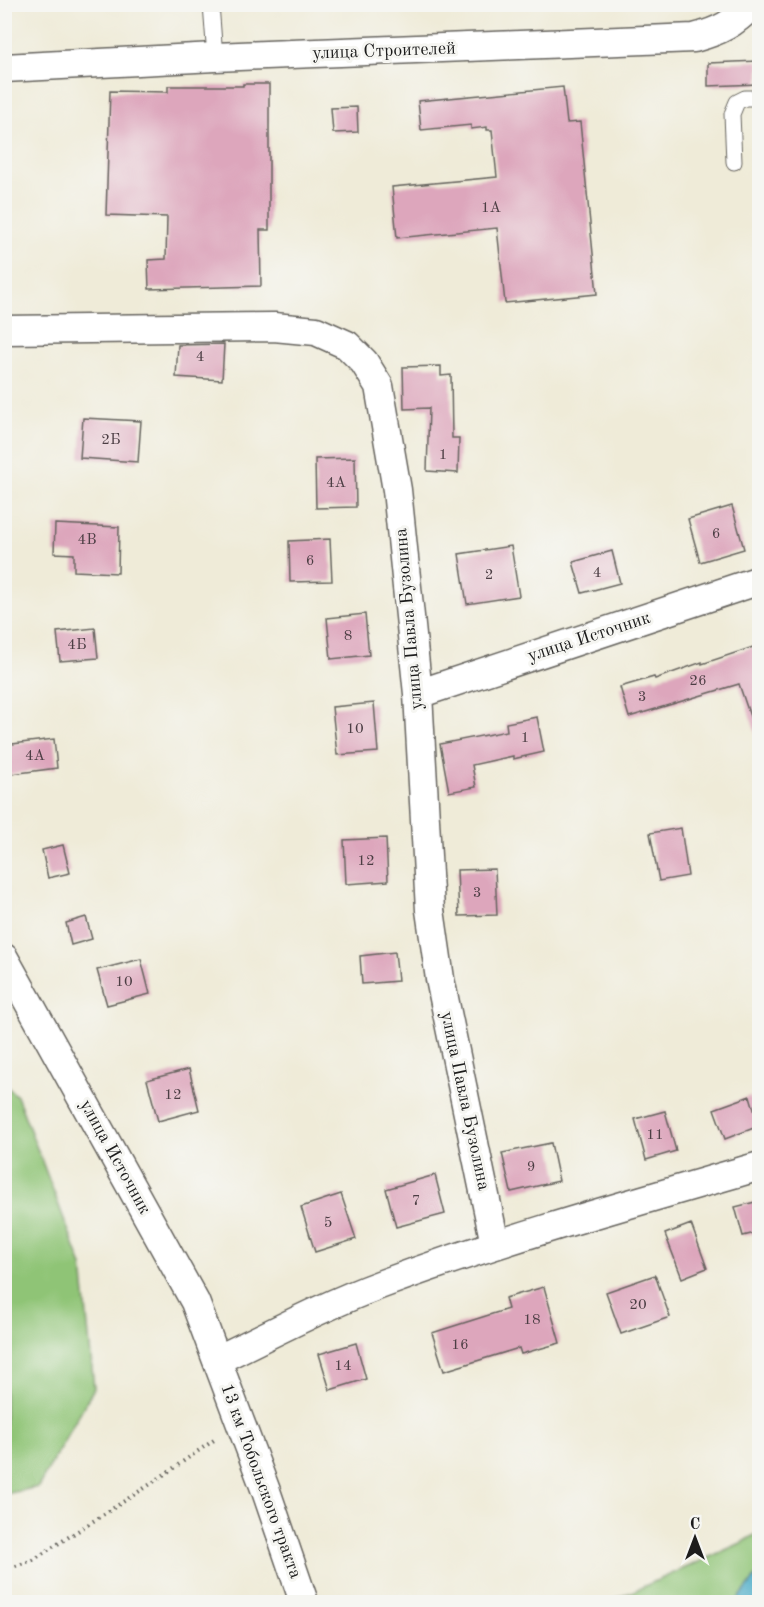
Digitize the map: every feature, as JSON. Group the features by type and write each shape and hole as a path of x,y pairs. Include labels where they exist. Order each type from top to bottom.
{"street":[{"name":"улица Строителей","path":"4,68 215,57 694,38 719,31 741,16 753,4"},
{"name":"улица Павла Бузолина","path":"4,330 274,327 316,331 347,345 364,362 379,386 397,490 418,694 430,910 440,979 495,1244"},
{"name":"улица Источник","path":"418,694 759,580"},
{"name":"улица Источник","path":"4,958 195,1302 217,1360"},
{"path":"217,1360 312,1314 380,1285 495,1244 759,1166"},
{"name":"13 км Тобольского тракта","path":"217,1360 304,1602"}],"lane":[{"path":"211,4 215,57"},
{"path":"734,162 732,114 737,102 745,98 759,98"}],"path":[{"path":"4,1570 33,1560 149,1485 240,1422"}],"green space":[{"path":"4,1084 17,1096 82,1266 94,1388 38,1487 5,1494"},
{"path":"759,1532 759,1573 736,1602 609,1602 741,1543"}],"water":[{"path":"759,1573 759,1602 736,1602"}],"building":[{"path":"759,61 759,84 708,86 708,63"},
{"path":"243,84 269,84 269,230 260,230 261,286 149,289 148,260 166,259 167,217 106,215 110,91 168,92 168,86 243,86"},
{"path":"563,87 567,123 580,122 597,294 505,303 497,228 397,238 392,187 497,177 492,130 487,130 487,127 471,129 471,125 421,130 418,101"},
{"path":"357,107 358,132 333,133 331,108"},
{"path":"224,344 222,380 176,377 178,345"},
{"path":"441,366 441,376 451,375 452,438 459,438 458,473 427,471 429,408 404,409 403,367"},
{"path":"83,418 141,421 138,462 80,458"},
{"path":"355,458 356,507 316,508 315,459"},
{"path":"732,506 744,549 700,562 688,519"},
{"path":"55,524 119,527 118,573 74,571 74,554 54,553"},
{"path":"330,539 332,581 290,582 289,541"},
{"path":"511,546 519,596 467,604 459,554"},
{"path":"612,551 620,583 582,593 573,562"},
{"path":"365,614 369,655 331,659 327,618"},
{"path":"95,628 98,658 60,661 57,632"},
{"path":"759,645 759,733 756,734 739,684 629,717 620,687 654,677 655,679"},
{"path":"374,703 378,752 337,755 332,707"},
{"path":"537,717 544,752 472,765 476,787 449,792 440,744 507,731 506,723"},
{"path":"54,739 57,768 4,775 4,745"},
{"path":"681,828 688,876 659,881 650,833"},
{"path":"386,838 388,881 346,884 344,840"},
{"path":"63,845 70,873 48,878 42,850"},
{"path":"495,869 497,915 459,916 457,870"},
{"path":"86,917 92,939 71,945 66,923"},
{"path":"395,952 398,981 362,984 360,956"},
{"path":"141,959 150,994 107,1005 97,970"},
{"path":"189,1069 199,1110 158,1121 147,1080"},
{"path":"750,1096 759,1126 725,1139 714,1109"},
{"path":"665,1111 676,1151 646,1160 635,1119"},
{"path":"551,1143 559,1181 511,1192 502,1153"},
{"path":"435,1175 445,1214 396,1227 386,1189"},
{"path":"341,1194 356,1239 315,1252 301,1207"},
{"path":"759,1201 759,1232 743,1236 735,1207"},
{"path":"691,1224 707,1268 682,1278 665,1234"},
{"path":"655,1275 670,1317 621,1334 606,1292"},
{"path":"544,1287 560,1343 521,1354 519,1348 444,1371 432,1333 508,1309 505,1298"},
{"path":"356,1343 366,1379 330,1390 319,1354"}]}
